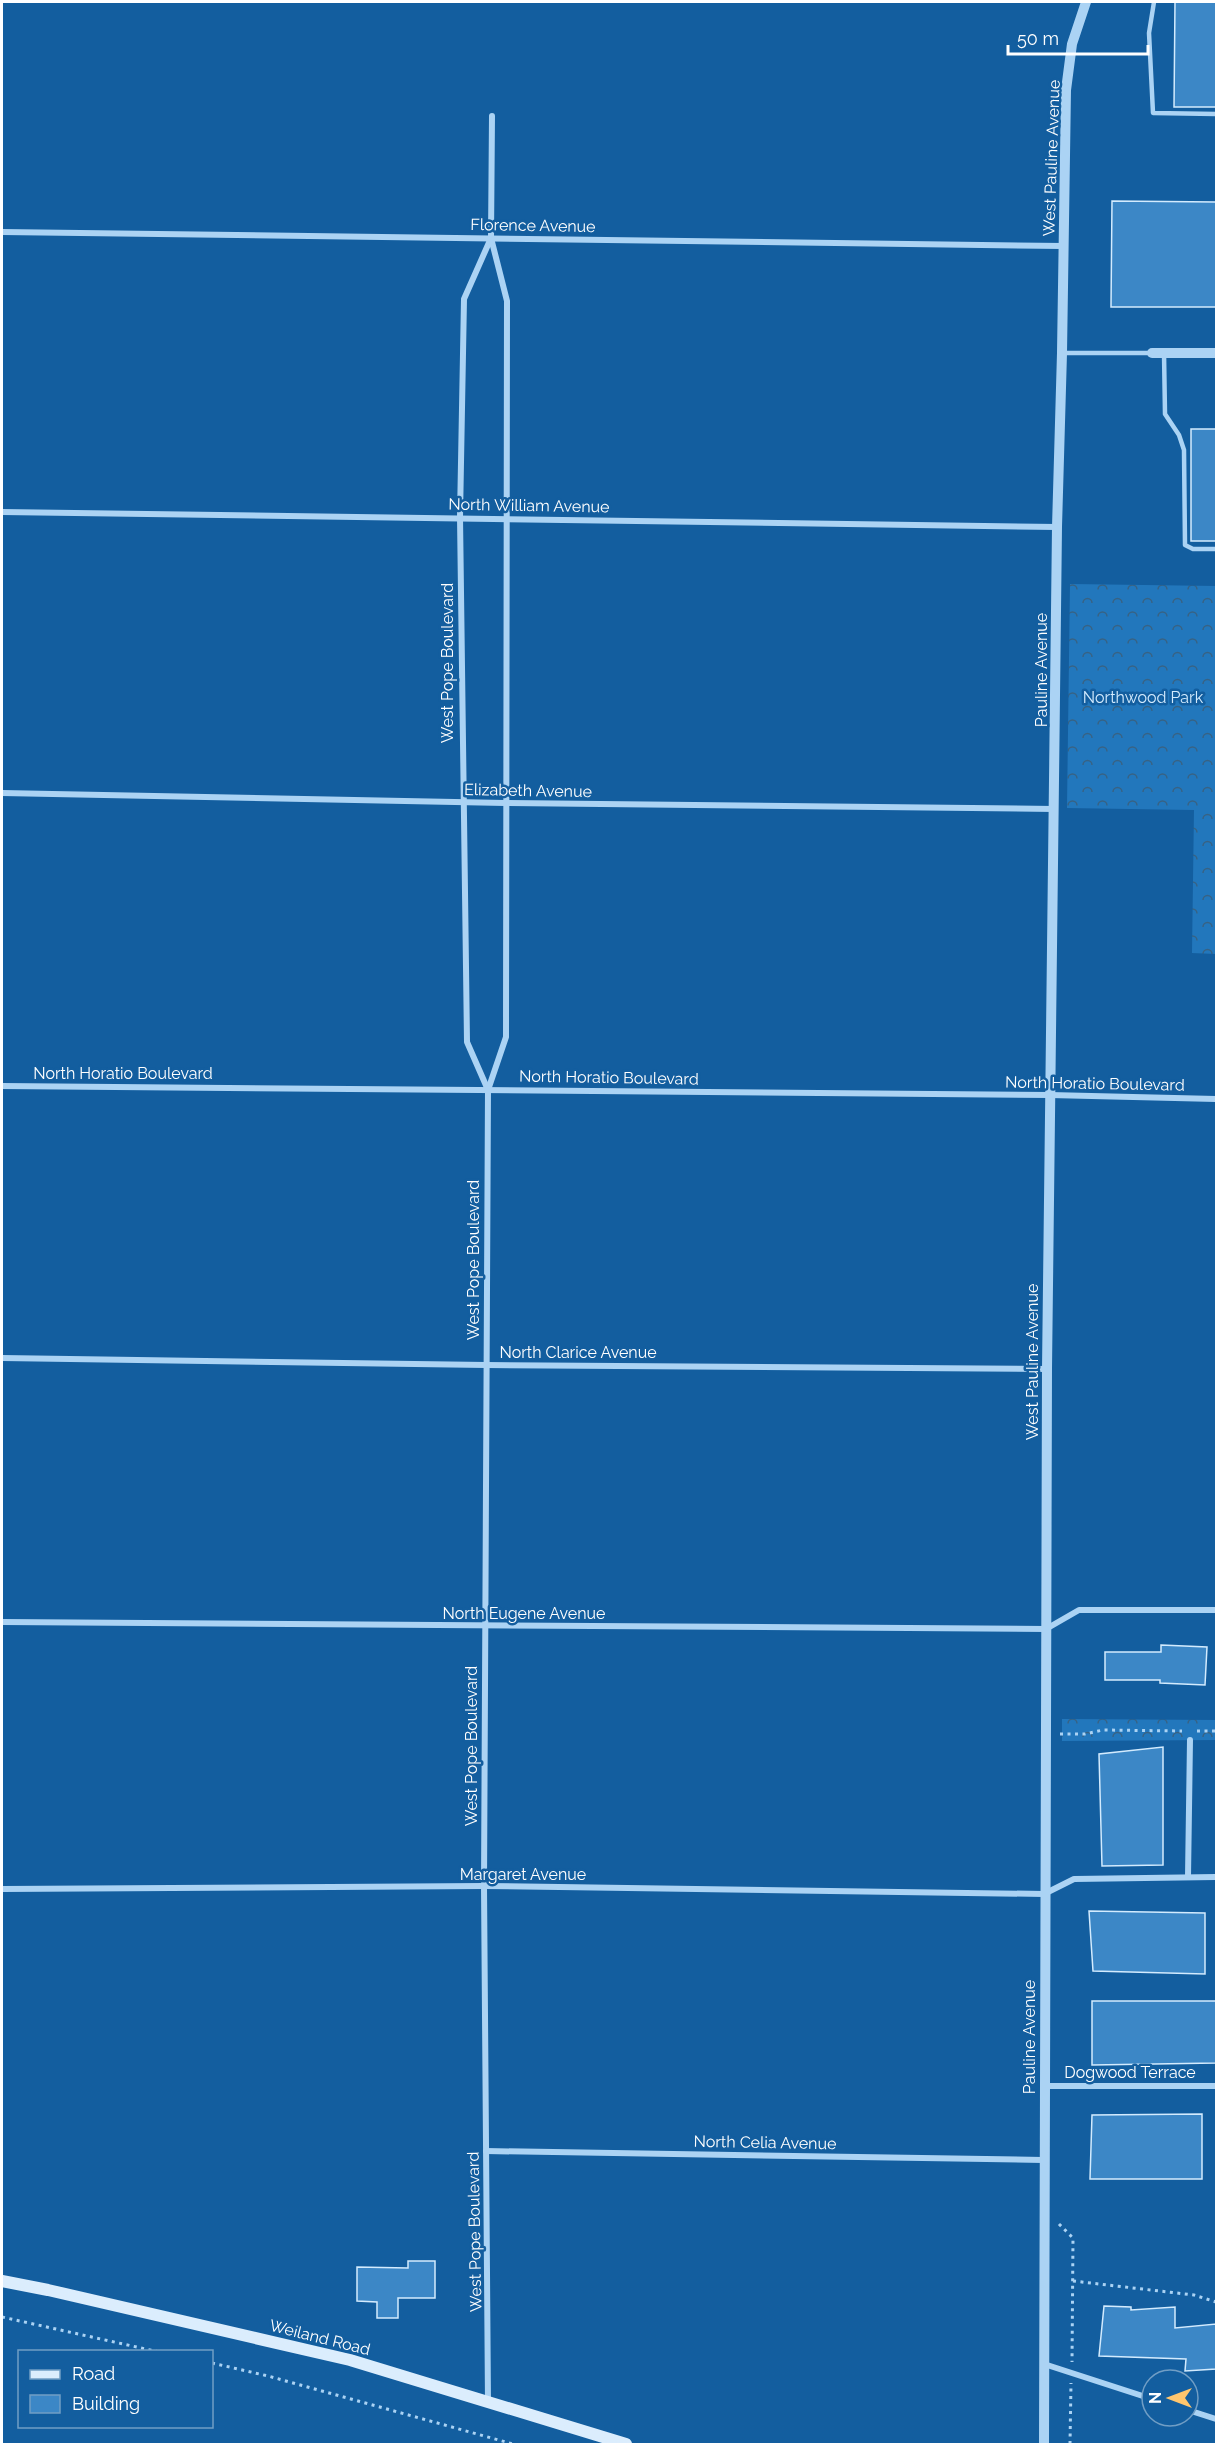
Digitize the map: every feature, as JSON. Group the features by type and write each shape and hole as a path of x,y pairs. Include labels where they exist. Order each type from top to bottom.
{"main road":[{"name":"Weiland Road","path":"2,2281 350,2360 626,2445"}],"street":[{"name":"West Pauline Avenue","path":"1063,246 1066,90 1072,44 1086,2"},
{"name":"West Pope Boulevard","path":"488,2402 484,1886 488,1090 506,1036 507,518 507,301 491,238 492,116"},
{"name":"Florence Avenue","path":"2,232 1063,246"},
{"name":"West Pope Boulevard","path":"488,1090 466,1042 460,517 464,299 491,238"},
{"name":"Pauline Avenue","path":"1050,1095 1063,246"},
{"path":"1152,353 1216,353"},
{"name":"North William Avenue","path":"2,512 1057,527"},
{"name":"Elizabeth Avenue","path":"2,793 505,803 1055,809"},
{"name":"North Horatio Boulevard","path":"2,1086 1050,1095 1216,1099"},
{"name":"West Pauline Avenue","path":"1046,1629 1050,1095"},
{"name":"North Clarice Avenue","path":"2,1358 486,1365 1047,1369"},
{"path":"1046,1629 1079,1610 1216,1610"},
{"name":"North Eugene Avenue","path":"2,1622 1046,1629"},
{"name":"Pauline Avenue","path":"1044,2445 1046,1629"},
{"path":"1188,1877 1190,1740"},
{"path":"1044,1894 1074,1878 1216,1877"},
{"name":"Margaret Avenue","path":"2,1889 484,1886 1044,1894"},
{"name":"Dogwood Terrace","path":"1044,2086 1216,2086"},
{"name":"North Celia Avenue","path":"486,2151 1043,2160"},
{"path":"1044,2364 1140,2394"},
{"path":"1200,2414 1216,2419"}],"lane":[{"path":"1154,2 1149,33 1153,113 1216,114"},
{"path":"1062,353 1152,353"},
{"path":"1164,353 1165,414 1179,435 1184,450 1185,545 1193,549 1216,549"}],"path":[{"path":"1045,1735 1085,1734 1103,1730 1182,1731"},
{"path":"1194,1731 1216,1731"},
{"path":"1044,2208 1073,2238 1070,2445"},
{"path":"1073,2281 1194,2295 1216,2302"},
{"path":"2,2317 150,2350"},
{"path":"213,2363 268,2376 513,2445"}],"green space":[{"name":"Northwood Park","path":"1070,584 1216,586 1216,954 1192,953 1194,810 1067,808"},
{"path":"1062,1719 1216,1720 1216,1740 1062,1741"}],"building":[{"path":"1175,2 1216,2 1216,107 1174,107"},
{"path":"1112,201 1216,202 1216,307 1111,307"},
{"path":"1191,429 1216,429 1216,541 1191,541"},
{"path":"1161,1645 1207,1647 1205,1685 1160,1683 1160,1680 1105,1680 1105,1652 1161,1652"},
{"path":"1163,1747 1163,1865 1102,1866 1099,1754"},
{"path":"1089,1911 1205,1913 1205,1974 1093,1971"},
{"path":"1092,2001 1216,2001 1216,2063 1092,2065"},
{"path":"1202,2114 1202,2179 1090,2179 1092,2115"},
{"path":"408,2261 435,2261 435,2298 398,2298 398,2318 377,2318 377,2302 357,2301 357,2267 408,2268"},
{"path":"1104,2306 1131,2307 1131,2310 1175,2307 1175,2328 1216,2324 1216,2369 1185,2368 1186,2359 1099,2356"}]}
